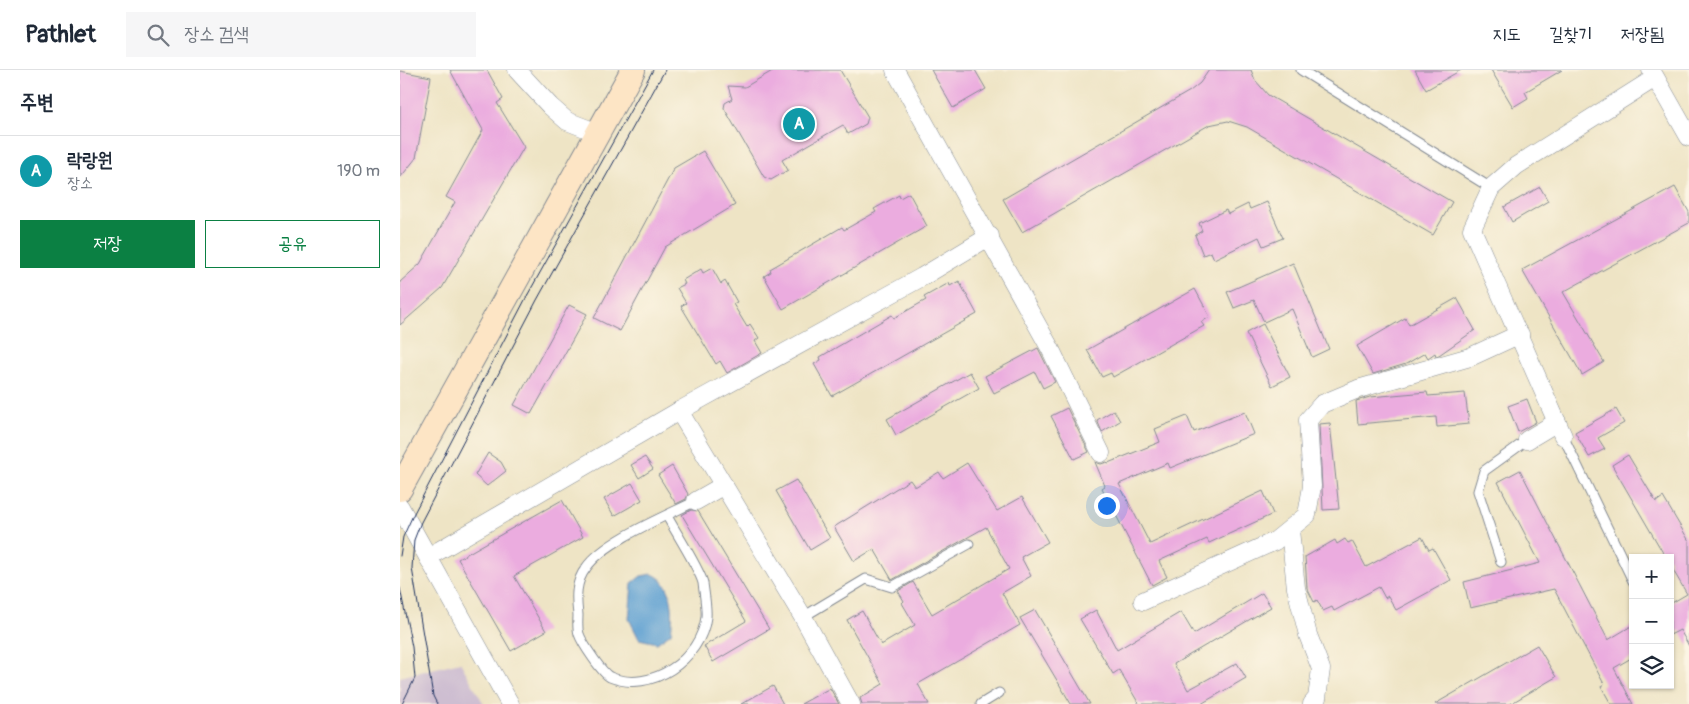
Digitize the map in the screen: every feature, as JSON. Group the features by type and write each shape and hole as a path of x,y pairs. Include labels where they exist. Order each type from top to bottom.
{"main road":[{"path":"400,489 633,70"}],"street":[{"path":"517,70 550,106 567,121 598,133"},
{"path":"895,70 990,236 1050,348 1101,453"},
{"path":"1527,440 1560,429 1520,334 1472,229 1491,188 1516,166 1653,74 1689,137"},
{"path":"428,557 679,411 922,277 990,236"},
{"path":"1143,601 1275,541 1307,515 1312,486 1308,420 1322,404 1358,389 1470,357 1520,334"},
{"path":"679,411 803,617 851,704"},
{"path":"696,501 724,485"},
{"path":"400,507 510,704"},
{"path":"1290,530 1296,588 1308,635 1321,669 1317,698 1312,704"}],"lane":[{"path":"1301,70 1491,188"},
{"path":"1560,429 1629,574"},
{"path":"1501,562 1478,491 1484,471 1527,440"},
{"path":"667,516 702,581 706,616 702,633 691,655 668,670 644,681 630,681 608,676 592,656 579,634 576,591 585,568 608,547 667,516 696,501"},
{"path":"803,617 866,578 892,587 969,544"},
{"path":"981,704 999,693"}],"shaded area":[{"path":"460,662 484,704 400,704 400,677"}],"water":[{"path":"652,574 665,584 671,599 672,608 671,633 657,643 639,639 629,619 632,583 641,576"}],"building":[{"path":"450,70 487,70 503,99 497,103 524,147 442,288 400,325 400,282 420,264 455,202 446,197 483,130"},
{"path":"774,70 840,70 868,117 866,124 848,134 843,125 782,160 788,170 771,180 764,177 724,108 725,103 732,99 728,86 745,87"},
{"path":"931,70 975,70 986,89 953,108"},
{"path":"1209,70 1251,70 1255,80 1268,95 1452,202 1433,235 1247,127 1228,121 1209,125 1022,232 1003,199 1190,91 1200,83"},
{"path":"1415,70 1461,70 1426,90"},
{"path":"1491,70 1562,70 1525,92 1528,98 1513,107"},
{"path":"400,71 431,77 416,158 400,178"},
{"path":"703,151 735,205 665,247 620,331 594,318 674,168"},
{"path":"1540,187 1548,201 1512,222 1504,207"},
{"path":"1675,187 1689,212 1689,223 1563,292 1604,362 1582,375 1522,270"},
{"path":"909,193 927,226 783,309 764,276 771,272 770,269 842,227 844,230 876,212 874,209 899,195 900,198"},
{"path":"1267,202 1283,238 1263,246 1259,237 1214,259 1211,252 1203,255 1195,235 1202,231 1199,223 1226,210 1228,214 1248,204 1250,209"},
{"path":"1293,263 1329,349 1312,357 1292,309 1264,322 1254,300 1234,308 1227,292"},
{"path":"712,268 721,284 725,281 737,302 733,304 747,327 750,324 759,338 755,341 762,353 727,373 720,361 716,364 681,306 686,303 677,288 685,284 683,280 701,269 703,273"},
{"path":"959,281 977,314 832,396 814,364 821,360 820,357 892,315 894,318 926,300 924,297 949,283 950,286"},
{"path":"1195,289 1210,317 1201,322 1204,326 1113,377 1111,373 1102,377 1087,350"},
{"path":"1457,298 1475,330 1439,355 1436,356 1435,353 1428,358 1425,353 1406,364 1373,374 1357,346 1405,318 1409,325"},
{"path":"569,305 587,314 531,414 514,405"},
{"path":"1263,324 1290,377 1272,386 1246,333"},
{"path":"1038,348 1055,382 1043,388 1035,372 994,393 985,376"},
{"path":"970,372 979,388 896,435 887,419"},
{"path":"1427,392 1428,396 1465,393 1469,424 1437,427 1436,417 1358,424 1356,401 1370,397"},
{"path":"1527,399 1536,422 1518,432 1508,406"},
{"path":"1067,408 1089,452 1074,459 1051,416"},
{"path":"1616,409 1624,423 1598,438 1605,449 1589,457 1575,432"},
{"path":"1114,410 1120,421 1102,432 1097,420"},
{"path":"1245,412 1254,434 1170,468 1168,463 1119,484 1150,544 1263,491 1273,514 1209,543 1207,539 1159,561 1167,577 1152,585 1102,488 1105,486 1095,462 1101,464 1108,463 1160,442 1155,429 1187,416 1194,432"},
{"path":"1330,423 1339,509 1323,510 1319,424"},
{"path":"488,453 501,462 506,471 487,486 475,475"},
{"path":"1628,455 1656,502 1663,497 1689,541 1689,646 1680,630 1674,633 1674,602 1687,594 1674,572 1674,554 1664,554 1612,465"},
{"path":"645,457 653,469 639,478 631,465"},
{"path":"967,463 997,511 1022,497 1048,542 1021,557 1031,576 1002,593 1020,625 918,684 929,704 862,704 860,698 883,684 847,620 862,611 881,645 915,625 902,603 904,601 898,591 913,582 932,614 1009,569 986,527 892,580 874,549 854,561 834,527 910,480 915,487 939,472 943,478"},
{"path":"672,466 688,494 686,499 676,504 658,475"},
{"path":"1520,470 1608,640 1629,627 1629,659 1614,668 1633,704 1611,704 1601,686 1604,684 1554,589 1470,608 1464,582 1540,563 1498,482"},
{"path":"796,480 830,538 810,550 776,491"},
{"path":"632,483 642,500 614,516 604,499"},
{"path":"562,500 583,537 514,576 546,631 511,651 458,559"},
{"path":"691,510 698,511 769,629 713,662 704,646 746,621 682,515"},
{"path":"1422,537 1429,550 1433,548 1451,580 1396,610 1388,596 1385,598 1379,587 1334,611 1332,607 1323,611 1317,600 1314,602 1307,588 1305,557 1335,540 1337,544 1345,539 1348,543 1352,541 1366,567"},
{"path":"1262,593 1271,607 1174,664 1188,690 1237,663 1246,678 1201,704 1139,704 1119,670 1113,674 1080,619 1096,610 1117,650 1181,612 1194,634"},
{"path":"1035,610 1090,704 1071,704 1020,618"},
{"path":"1537,645 1556,677 1510,704 1435,704"},
{"path":"773,686 783,704 741,704"},
{"path":"830,688 839,704 801,704"}],"tram line":[{"path":"400,556 403,537 413,515 527,296 653,70"},
{"path":"437,704 433,696 412,568 414,540 421,522 537,300 665,70"},
{"path":"400,588 412,647 415,678 402,704"}],"place":[{"name":"락랑원","path":"799,124"}]}
